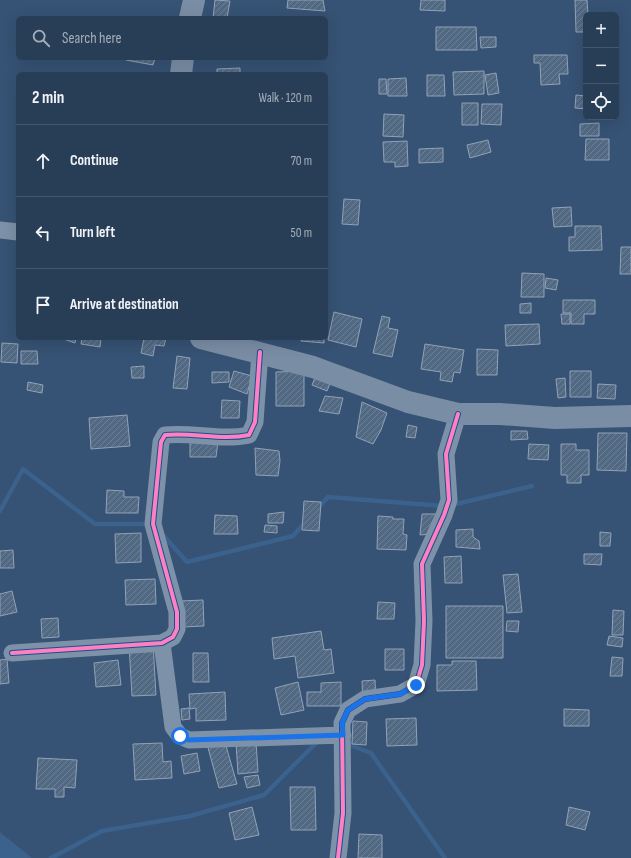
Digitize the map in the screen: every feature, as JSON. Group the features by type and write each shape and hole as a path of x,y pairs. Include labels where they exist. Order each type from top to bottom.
{"main road":[{"path":"190,16 194,0"},
{"path":"181,72 183,60"},
{"path":"209,340 313,367 408,402 458,414 500,414 555,418 631,416"}],"street":[{"path":"0,230 16,232"},
{"path":"12,653 162,643 174,637 177,629 177,612 152,524 161,442 165,435 179,434 238,437 249,435 255,422 260,352"},
{"path":"338,858 343,814 342,723 348,710 365,699 400,694 416,685 422,665 424,621 422,564 444,515 449,500 446,454 458,414"},
{"path":"162,643 172,727 180,736 189,740 343,735"}],"water":[{"path":"0,832 32,858 0,858"}],"building":[{"path":"215,0 230,1 227,16 213,16"},
{"path":"288,0 323,0 325,11 287,8"},
{"path":"421,0 445,0 445,11 420,10"},
{"path":"575,0 587,0 588,12 583,12 583,32 576,32"},
{"path":"436,27 476,27 477,50 436,50"},
{"path":"480,37 496,37 496,47 481,48"},
{"path":"534,55 567,55 568,74 559,74 560,84 541,85 540,63 534,63"},
{"path":"126,60 154,60 153,65"},
{"path":"240,68 240,72 217,72 217,69"},
{"path":"484,71 484,94 454,95 453,72"},
{"path":"496,73 499,93 488,95 485,75"},
{"path":"427,75 444,75 445,96 427,96"},
{"path":"406,78 407,96 388,96 388,79"},
{"path":"379,79 386,79 387,94 379,94"},
{"path":"576,95 583,96 583,109 575,108"},
{"path":"462,103 478,103 478,125 462,125"},
{"path":"482,104 502,104 501,125 481,124"},
{"path":"384,114 404,115 403,137 383,136"},
{"path":"599,123 599,136 580,136 580,124"},
{"path":"586,139 609,139 609,160 585,160"},
{"path":"488,140 491,152 470,158 467,145"},
{"path":"407,141 408,166 395,167 395,162 384,162 383,142"},
{"path":"443,148 443,162 419,163 419,149"},
{"path":"344,199 360,200 358,225 342,224"},
{"path":"571,207 572,226 554,227 552,208"},
{"path":"575,226 601,226 602,250 569,251 569,237 575,237"},
{"path":"621,247 631,247 631,274 620,274"},
{"path":"522,273 544,274 544,297 521,297"},
{"path":"546,278 558,280 556,290 545,288"},
{"path":"563,300 595,300 595,314 584,314 584,324 571,324 571,313 563,313"},
{"path":"531,303 531,313 520,313 520,304"},
{"path":"334,312 362,319 356,347 328,340"},
{"path":"561,314 570,314 570,324 562,324"},
{"path":"382,316 390,318 388,328 398,330 392,357 373,353"},
{"path":"539,324 540,344 506,346 505,325"},
{"path":"67,340 76,340 75,343"},
{"path":"82,340 101,340 100,347 81,344"},
{"path":"144,340 166,340 164,346 155,345 153,356 141,353"},
{"path":"324,340 324,343 301,341"},
{"path":"2,343 18,344 17,363 1,362"},
{"path":"425,344 464,350 460,373 454,372 452,382 440,380 441,372 421,369"},
{"path":"477,349 498,350 497,375 477,375"},
{"path":"21,351 37,351 38,364 21,364"},
{"path":"177,356 190,358 187,389 173,388"},
{"path":"144,366 144,378 132,378 131,367"},
{"path":"234,371 252,376 247,394 229,387"},
{"path":"304,371 304,406 276,406 276,372"},
{"path":"570,371 591,371 591,397 570,397"},
{"path":"212,372 229,372 229,382 212,383"},
{"path":"317,373 332,379 327,391 312,385"},
{"path":"565,378 566,397 558,398 556,379"},
{"path":"28,382 43,385 42,393 27,390"},
{"path":"598,384 616,385 615,399 597,398"},
{"path":"325,396 343,398 339,414 319,411"},
{"path":"222,400 240,401 239,418 221,418"},
{"path":"362,402 387,413 381,430 373,444 356,437"},
{"path":"127,415 130,446 91,449 89,418"},
{"path":"408,425 417,427 415,438 406,437"},
{"path":"511,431 527,431 528,439 511,440"},
{"path":"598,433 627,433 626,471 597,470"},
{"path":"190,442 218,442 216,457 190,457"},
{"path":"529,444 549,445 548,460 528,459"},
{"path":"561,444 576,444 576,450 589,450 589,475 581,475 581,483 567,483 567,475 561,475"},
{"path":"255,448 279,451 280,461 278,476 256,475"},
{"path":"107,490 124,491 124,497 139,497 138,513 106,513"},
{"path":"304,501 321,502 319,531 302,530"},
{"path":"284,512 283,523 268,523 268,514"},
{"path":"422,514 437,514 432,534 420,535"},
{"path":"215,515 237,516 238,534 214,534"},
{"path":"378,516 393,517 393,519 404,519 403,534 407,535 406,550 377,549"},
{"path":"265,525 277,526 277,533 264,532"},
{"path":"473,529 473,537 479,541 480,549 456,547 456,530"},
{"path":"600,532 611,533 610,546 600,546"},
{"path":"141,533 141,562 116,563 115,534"},
{"path":"13,550 14,568 0,568 0,551"},
{"path":"584,554 602,554 601,565 584,564"},
{"path":"461,556 462,583 445,583 444,557"},
{"path":"518,574 522,612 507,613 503,575"},
{"path":"155,579 156,604 126,605 125,580"},
{"path":"12,591 17,612 0,616 0,594"},
{"path":"203,600 204,626 182,627 181,601"},
{"path":"378,602 395,603 394,619 377,619"},
{"path":"446,606 503,606 503,658 446,658"},
{"path":"613,610 624,611 623,635 612,635"},
{"path":"58,618 59,637 42,638 41,619"},
{"path":"507,621 519,621 518,632 506,631"},
{"path":"321,631 324,650 331,649 334,673 298,678 295,656 274,659 272,638"},
{"path":"609,636 623,638 622,647 607,645"},
{"path":"153,643 156,695 132,696 129,644"},
{"path":"385,649 404,649 404,670 385,670"},
{"path":"193,653 208,653 209,682 193,682"},
{"path":"612,657 623,658 622,676 610,676"},
{"path":"7,659 9,683 0,684 0,660"},
{"path":"118,660 121,685 96,687 94,663"},
{"path":"452,661 476,661 477,690 437,691 437,665 452,665"},
{"path":"375,680 376,703 363,703 362,681"},
{"path":"298,682 304,710 281,715 275,688"},
{"path":"341,682 341,706 307,706 307,692 321,692 321,683"},
{"path":"225,692 226,720 196,721 196,708 190,709 189,694"},
{"path":"189,708 190,719 182,720 181,709"},
{"path":"564,709 589,710 589,726 564,726"},
{"path":"416,718 417,745 387,746 386,719"},
{"path":"353,721 367,722 366,745 352,744"},
{"path":"224,739 237,784 219,788 207,744"},
{"path":"256,742 258,772 238,774 236,743"},
{"path":"162,743 163,762 171,761 172,778 135,780 133,744"},
{"path":"197,753 200,771 184,774 181,756"},
{"path":"38,758 77,760 75,788 64,787 64,797 55,797 55,789 36,789"},
{"path":"258,775 260,785 247,788 244,777"},
{"path":"290,787 315,787 316,830 291,830"},
{"path":"252,807 259,835 235,840 229,813"},
{"path":"569,807 590,812 585,830 566,825"},
{"path":"359,834 382,835 382,858 358,858"}],"waterway":[{"path":"0,511 23,469 95,524 150,524"},
{"path":"452,505 532,486"},
{"path":"318,508 328,497 443,506"},
{"path":"163,535 187,562 293,536 306,521"},
{"path":"51,858 102,831 190,816 264,795 319,740"},
{"path":"347,744 371,753 445,858"}],"cycle path":[{"path":"12,653 162,643 173,637 177,629 177,612 153,524 161,442 165,435 176,434 218,437 239,437 249,435 255,422 260,352"},
{"path":"338,858 343,813 342,723 348,710 365,699 400,694 416,685 422,665 424,621 422,564 444,515 449,500 446,454 458,414"}],"route":[{"path":"180,736 189,740 343,735 342,723 348,710 365,699 400,694 416,685"}]}
